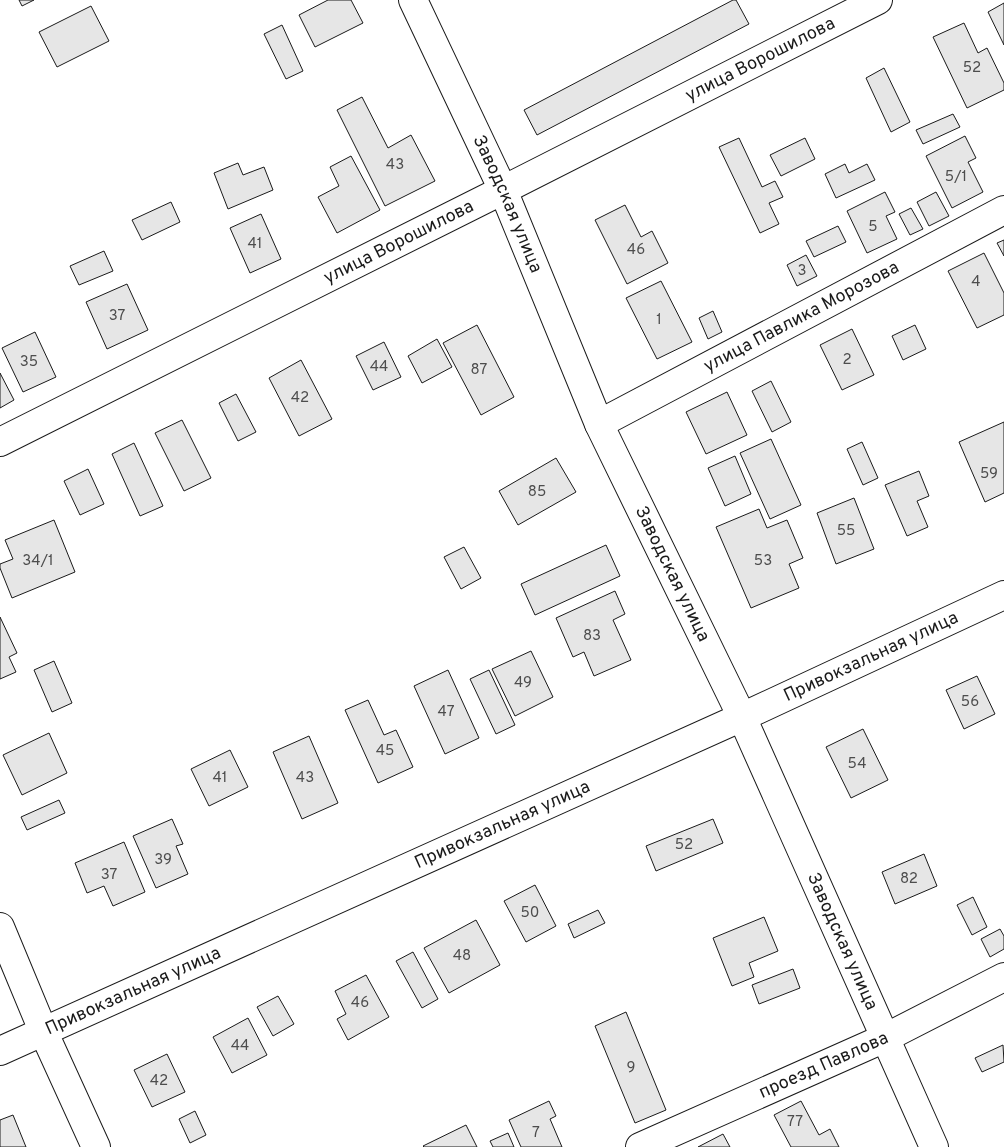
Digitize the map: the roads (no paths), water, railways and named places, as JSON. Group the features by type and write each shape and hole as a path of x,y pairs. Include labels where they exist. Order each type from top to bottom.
{"street":[{"name":"Заводская улица","path":"413,0 503,190 599,424 742,717 934,1147"},
{"name":"улица Ворошилова","path":"0,442 878,0"},
{"name":"улица Павлика Морозова","path":"599,424 1004,210"},
{"name":"Привокзальная улица","path":"0,1051 44,1033 742,717 1004,595"},
{"path":"0,927 44,1033 96,1147"},
{"name":"проезд Павлова","path":"640,1147 885,1038 1004,977"}]}
